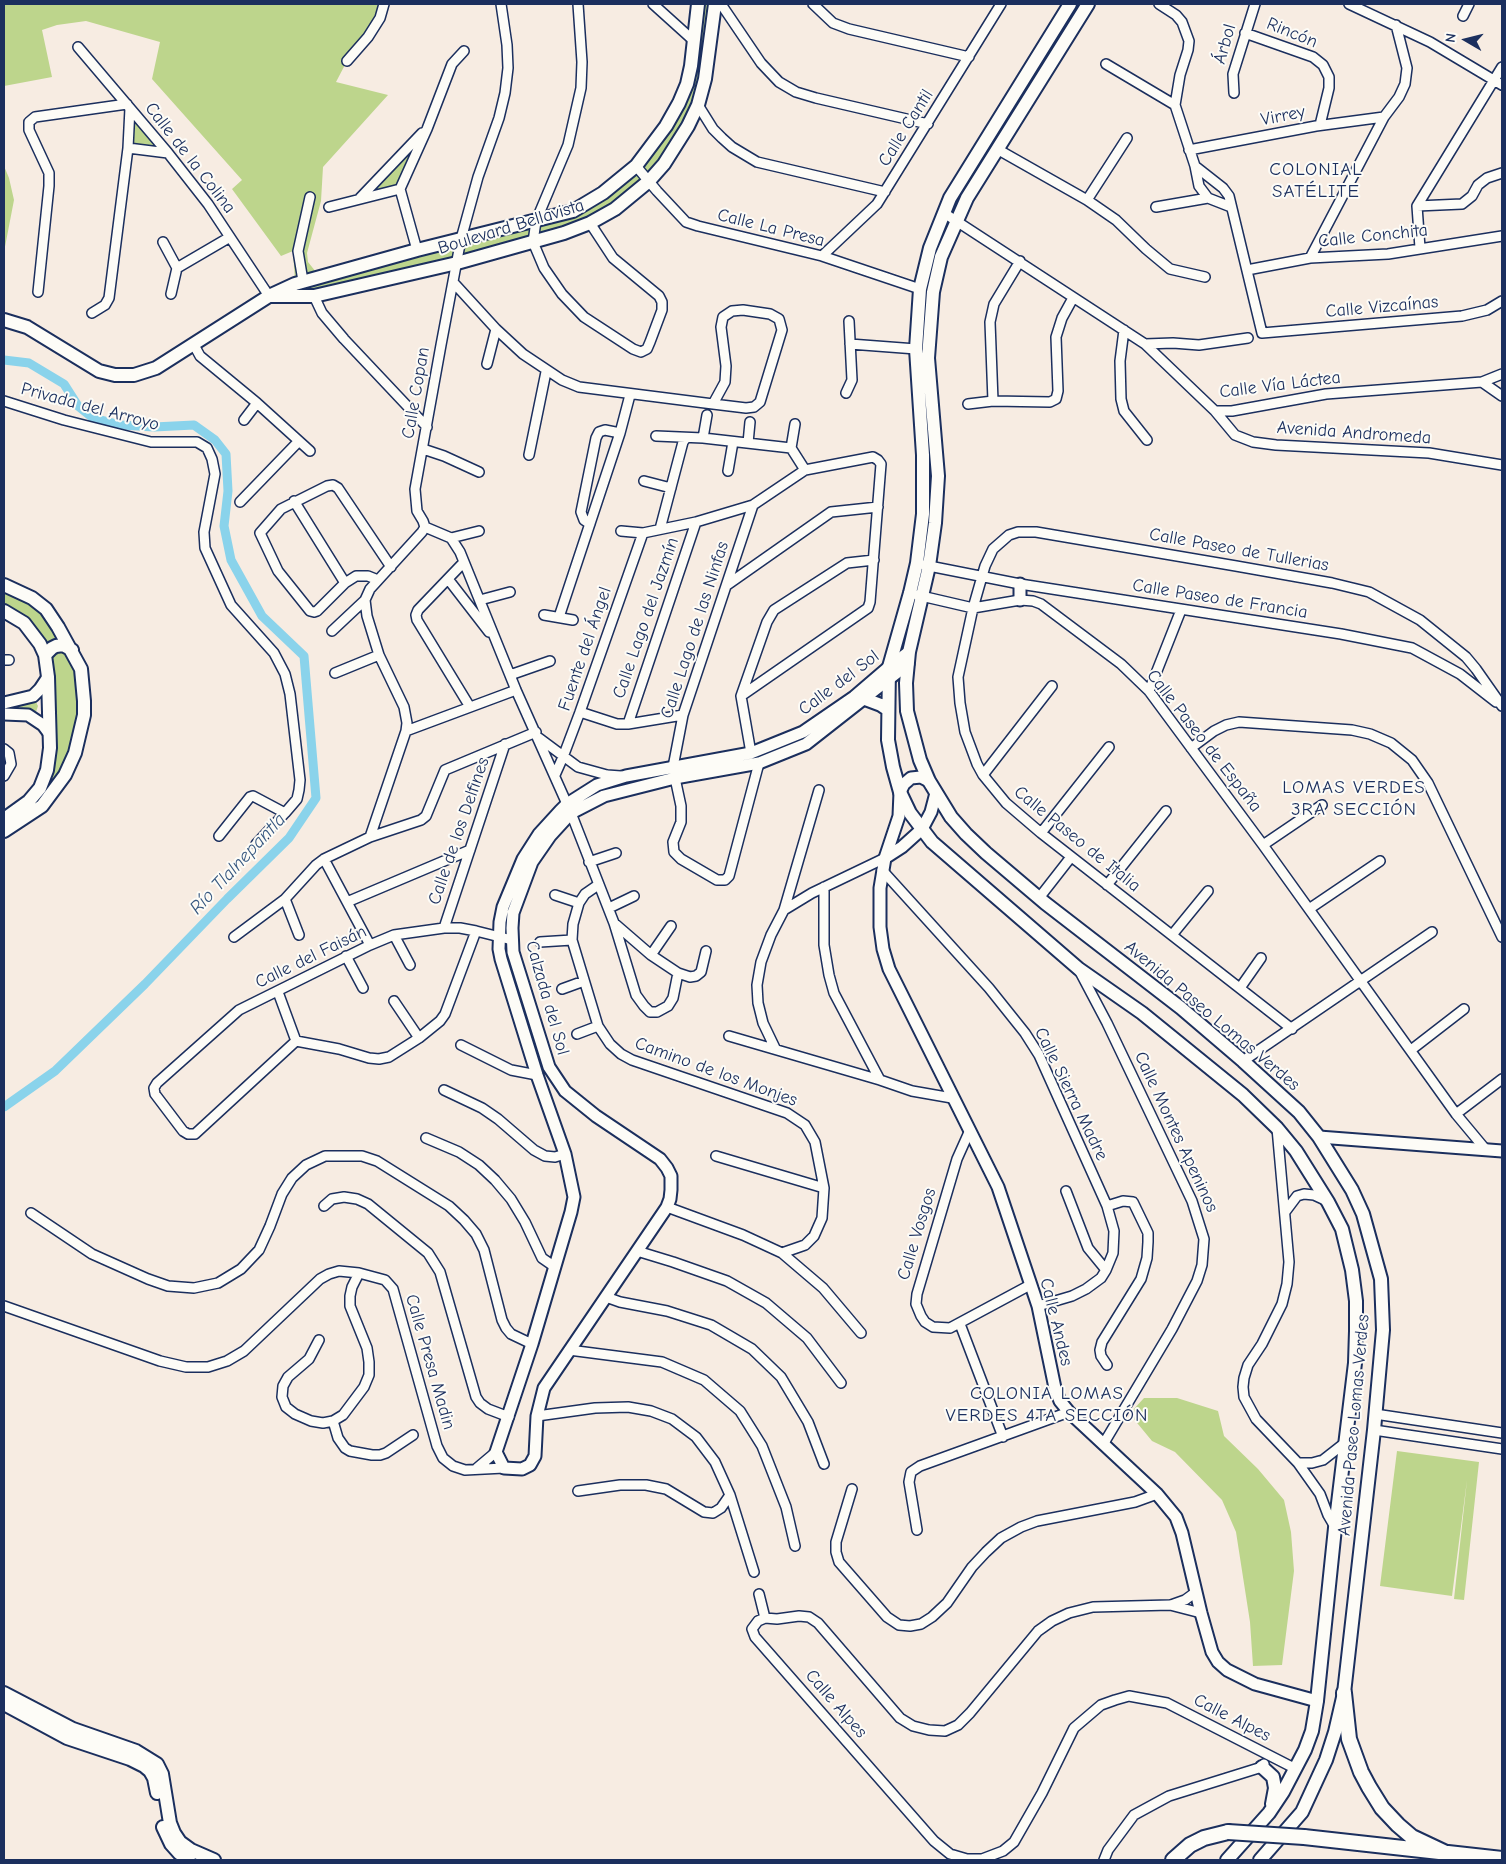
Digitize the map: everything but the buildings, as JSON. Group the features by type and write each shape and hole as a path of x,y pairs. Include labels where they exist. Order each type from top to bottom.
{"main road":[{"name":"Boulevard Bellavista","path":"4,320 27,327 99,371 114,375 134,375 156,368 269,296 303,281 417,250 536,221 589,203 636,166 666,126 679,103 687,84 698,4"},
{"name":"Boulevard Bellavista","path":"269,296 314,296 457,263 533,242 590,223 615,209 649,181 664,164 688,126 698,105 705,79 715,4"},
{"path":"923,565 924,482 916,335 920,289 930,248 950,198 1070,4"},
{"path":"916,594 935,523 938,476 928,358 933,292 941,257 967,198 1088,4"},
{"path":"1050,35 1064,44"},
{"path":"916,335 930,335"},
{"path":"4,585 32,598 46,609 72,650 81,669 84,700 84,715 76,753 65,775 42,806 4,831"},
{"name":"Avenida Paseo Lomas Verdes","path":"916,594 898,634 888,673 888,740 900,792 910,813 943,854 1079,969 1142,1013 1243,1095 1276,1128 1296,1152 1328,1202 1342,1229 1352,1270 1356,1301 1355,1363 1312,1731 1296,1769 1269,1813 1227,1860"},
{"name":"Avenida Paseo Lomas Verdes","path":"916,594 912,639 908,658 907,711 918,753 929,781 952,817 986,853 1039,898 1181,1008 1243,1060 1299,1112 1319,1137 1352,1190 1363,1214 1381,1279 1383,1330 1376,1414 1344,1693 1326,1760 1302,1812 1260,1860"},
{"path":"4,611 24,623 40,644 45,655 48,677 50,748 47,770 40,788 30,801 4,819"},
{"path":"898,634 912,639"},
{"path":"45,655 56,646 63,646 72,650"},
{"path":"865,699 881,704 888,709"},
{"path":"50,748 60,756 65,757 76,753"},
{"path":"4,1693 64,1725 136,1751 157,1764 162,1774 170,1823 174,1833 180,1842 191,1850 214,1860"},
{"path":"1344,1693 1349,1739 1361,1772 1382,1808 1405,1831 1427,1845 1448,1854"},
{"path":"4,1704 67,1738 130,1759 150,1771 154,1778 161,1824 165,1834 179,1853 189,1860"},
{"path":"1262,1767 1273,1777 1275,1788 1269,1813"},
{"path":"1173,1860 1190,1845 1215,1834 1228,1832 1304,1837 1502,1859"}],"street":[{"path":"347,61 368,37 380,18 384,4"},
{"name":"Calle Copan","path":"425,527 424,521 417,511 415,489 453,282 461,239 478,177 499,118 505,93 508,45 501,4"},
{"path":"578,4 582,55 581,88 568,145 536,221 533,242 544,268 562,294 584,317 633,349 641,352 647,349 650,342 662,310 662,302 659,296 613,258 590,223"},
{"path":"653,4 694,41"},
{"path":"721,4 761,63 779,82 796,92 928,124"},
{"path":"813,4 833,22 849,29 968,57"},
{"name":"Calle Cantil","path":"822,256 867,215 885,192 1000,4"},
{"path":"1159,4 1176,15 1182,22 1188,41 1188,50 1180,75 1174,105 1195,166 1199,186 1208,198 1232,208"},
{"name":"Árbol","path":"1234,93 1233,74 1255,4"},
{"path":"1349,4 1396,25 1446,51 1498,83"},
{"path":"1463,16 1469,4"},
{"path":"1310,258 1384,117 1399,98 1405,84 1407,68 1403,46 1396,25"},
{"name":"Rincón","path":"1245,33 1313,57 1323,65 1328,77 1329,88 1320,125"},
{"name":"Calle de la Colina","path":"78,47 168,153 208,204 269,296"},
{"path":"417,250 400,189 427,129 452,64 464,52"},
{"path":"1106,64 1174,105"},
{"path":"1420,248 1417,206 1498,83 1502,67"},
{"path":"698,105 722,138 732,147 757,162 885,192"},
{"path":"38,292 50,186 48,173 29,130 29,122 35,117 129,106 128,148 109,298 105,305 92,312"},
{"name":"Virrey","path":"1189,150 1320,125 1384,117"},
{"path":"360,198 427,129"},
{"path":"1087,200 1127,138"},
{"path":"128,148 168,153"},
{"path":"997,149 1087,200 1116,220 1170,269 1205,277"},
{"name":"Calle La Presa","path":"636,166 686,222 822,256 920,289"},
{"path":"1195,166 1222,188 1228,196 1248,270"},
{"path":"1417,206 1462,204 1472,196 1486,178 1502,173"},
{"path":"329,207 400,189"},
{"path":"303,281 298,246 310,197"},
{"path":"1156,207 1208,198"},
{"name":"Calle Vía Láctea","path":"944,213 1145,344 1215,411 1232,411 1326,394 1482,382 1502,374"},
{"name":"Calle Conchita","path":"1248,270 1310,258 1388,254 1502,236"},
{"path":"176,268 230,237"},
{"path":"163,242 176,268 171,294"},
{"path":"993,401 990,322 994,304 1020,261"},
{"name":"Calle Vizcaínas","path":"1248,270 1262,333 1462,316 1488,310 1502,302"},
{"path":"453,282 495,334 546,372 579,387 630,395 746,408 754,407 760,402 782,330 779,319 770,314 743,310 732,311 723,317 725,382 713,404"},
{"path":"314,296 322,313 344,339 427,427"},
{"path":"968,404 993,401 1050,402 1056,398 1058,392 1056,336 1062,318 1073,298"},
{"path":"846,393 852,380 849,321"},
{"path":"1124,330 1120,362 1121,399 1124,411 1147,440"},
{"path":"487,364 495,334"},
{"path":"1145,344 1173,343 1199,346 1248,338"},
{"path":"850,344 916,348"},
{"path":"194,345 200,356 257,403 310,451"},
{"path":"529,455 546,372"},
{"path":"1482,382 1502,396"},
{"path":"559,617 620,433 630,395"},
{"name":"Privada del Arroyo","path":"4,401 64,420 152,442 197,442 207,448 212,459 215,474 204,532 205,548 231,604 274,653 285,674 290,694 300,790 297,799 256,844"},
{"path":"244,420 257,403"},
{"name":"Avenida Andromeda","path":"1215,411 1235,435 1253,442 1276,445 1429,453 1502,465"},
{"path":"703,438 707,415"},
{"path":"748,443 750,422"},
{"path":"795,424 791,448 805,470"},
{"path":"590,524 581,517 581,512 596,438 599,432 605,430 620,433"},
{"path":"656,436 703,438 791,448"},
{"path":"660,529 683,442 686,438"},
{"path":"240,502 299,442"},
{"path":"728,471 733,442"},
{"path":"423,449 444,456 479,472"},
{"path":"621,531 643,533 696,522 753,505 805,470 873,457 881,464 874,560 868,608 742,696"},
{"path":"644,481 671,488"},
{"path":"378,580 368,576 356,576 345,583 317,610 314,612 310,611 278,571 260,533 281,509 294,501 333,485 338,488 391,567"},
{"path":"294,501 345,583"},
{"name":"Calle Lago de las Ninfas","path":"674,773 683,715 753,505"},
{"path":"727,586 831,512 878,507"},
{"name":"Calle Lago del Jazmín","path":"628,724 696,522"},
{"path":"332,631 365,600 370,589 425,527 451,538 464,562 510,676 569,808 598,885 609,908 636,995 650,1012 657,1012 668,1006 673,998 678,973"},
{"path":"451,538 479,531"},
{"name":"Calle Paseo de Tullerias","path":"973,608 989,557 1000,542 1018,532 1028,532 1332,583 1369,592 1420,620 1466,657 1502,707"},
{"name":"Fuente del Ángel","path":"555,775 580,712 643,533"},
{"path":"751,753 742,696 767,622 774,610 847,563 874,560"},
{"path":"464,562 418,610 416,615 417,620 470,707"},
{"name":"Calle Paseo de Francia","path":"923,565 1020,584 1341,634 1412,648 1460,674 1502,707"},
{"path":"448,579 495,640"},
{"path":"1020,584 1020,600"},
{"path":"480,600 510,592"},
{"name":"Calle Paseo de España","path":"916,594 973,608 1020,600 1041,604 1120,664 1149,691 1263,845 1456,1114 1486,1150"},
{"path":"365,600 367,616 378,654 404,707 406,715 406,731 370,837"},
{"name":"Calle Paseo de Italia","path":"973,608 960,665 958,690 966,732 974,757 983,775 1006,803 1041,833 1292,1029"},
{"path":"1149,691 1181,610"},
{"path":"544,615 573,620"},
{"path":"335,674 378,654"},
{"name":"Calle del Sol","path":"674,773 751,753 803,732 908,658"},
{"path":"510,676 550,661"},
{"name":"Calle del Sol","path":"674,773 759,763 806,744 865,699 888,673"},
{"path":"4,703 33,696 48,677"},
{"path":"983,775 1052,686"},
{"path":"406,731 516,690"},
{"path":"580,712 617,724 683,715"},
{"path":"4,714 28,715 44,725 49,733"},
{"path":"1191,748 1214,731 1226,725 1239,722 1352,730 1370,734 1391,743 1412,760 1428,783 1502,937"},
{"path":"234,936 285,900 316,865 324,859 370,837 421,820 431,809 445,770 505,744 537,734"},
{"path":"537,734 563,757 578,767 607,775 626,776"},
{"name":"Calle de los Delfines","path":"444,928 505,744"},
{"path":"1041,833 1109,747"},
{"path":"4,750 9,753 11,764 4,776"},
{"path":"674,773 681,806 681,822 673,842 674,852 682,859 717,880 725,880 729,876 759,763"},
{"name":"Calzada del Sol","path":"496,1452 509,1418 532,1344 574,1197 565,1154 501,959 500,936 503,907 523,859 539,834 597,785 626,776 674,773"},
{"name":"Calzada del Sol","path":"477,1468 522,1469 530,1464 535,1456 537,1416 544,1388 667,1207 671,1190 671,1176 668,1168 660,1159 596,1116 565,1091 549,1067 516,964 512,940 513,913 532,862 569,808 674,773"},
{"path":"900,792 904,784 911,778 921,777 929,781"},
{"path":"775,1048 763,1022 758,1002 757,985 761,962 771,935 784,910 819,790"},
{"name":"Calle Andes","path":"900,792 899,816 882,870 880,927 890,969 952,1098 998,1187 1038,1306 1055,1388 1060,1401 1069,1412 1157,1494 1176,1517 1182,1533 1212,1652 1218,1662 1227,1670 1255,1684 1317,1701"},
{"path":"784,910 824,887 885,858 902,847 922,829 931,812 936,793"},
{"path":"219,836 250,797 253,796 285,813"},
{"path":"1263,845 1322,805"},
{"path":"1107,885 1166,810"},
{"path":"347,902 470,850"},
{"path":"590,862 616,853"},
{"path":"1039,898 1071,857"},
{"path":"324,859 370,945"},
{"path":"1309,910 1380,861"},
{"name":"Calle Sierra Madre","path":"882,870 990,988 1025,1033 1038,1055 1107,1206 1114,1231 1113,1253 1101,1278 1086,1290 1038,1306"},
{"name":"Camino de los Monjes","path":"598,885 585,894 579,904 573,924 572,940 598,1026 610,1044 621,1054 632,1060 787,1113 805,1125 815,1142 824,1188 822,1218 814,1236 805,1245 782,1254"},
{"path":"824,887 824,945 831,984 880,1080"},
{"path":"1172,935 1208,891"},
{"path":"555,895 579,904"},
{"path":"609,908 634,896"},
{"path":"285,900 299,935"},
{"path":"614,922 651,955 678,973 690,977 696,976 701,972 706,951"},
{"path":"651,955 671,926"},
{"name":"Calle del Faisán","path":"296,1041 195,1134 188,1134 183,1131 155,1094 154,1088 157,1083 239,1010 370,945 394,935 444,928 460,928 512,940"},
{"path":"278,992 296,1041 339,1049 379,1060 389,1057 419,1038 440,1021 445,1014 476,931"},
{"path":"1243,1060 1292,1029 1432,932"},
{"path":"394,935 410,965"},
{"path":"540,942 572,940"},
{"path":"346,956 363,988"},
{"path":"1240,988 1261,958"},
{"name":"Calle Montes Apeninos","path":"1079,969 1107,1023 1192,1201 1204,1239 1202,1265 1197,1281 1163,1345 1104,1443"},
{"path":"562,989 584,981"},
{"path":"394,1001 419,1038"},
{"path":"1411,1050 1464,1009"},
{"path":"577,1034 598,1026"},
{"path":"729,1036 775,1048 912,1091 952,1098"},
{"path":"461,1044 511,1070 538,1075"},
{"path":"1456,1114 1502,1079"},
{"path":"444,1090 482,1108 534,1150 545,1156 555,1157 565,1154"},
{"path":"1276,1128 1289,1262 1284,1297 1272,1325 1248,1365 1242,1387 1244,1397 1256,1419 1298,1463 1320,1494 1335,1528"},
{"name":"Calle Vosgos","path":"970,1130 957,1159 916,1294 916,1304 925,1322 933,1327 950,1328 1030,1285"},
{"path":"1319,1137 1502,1151"},
{"path":"426,1138 459,1152 495,1180 511,1199 525,1222 542,1258 555,1267"},
{"path":"31,1213 75,1243 116,1265 168,1286 194,1288 218,1283 241,1268 259,1250 282,1194 292,1178 306,1165 325,1156 362,1156 377,1161 449,1206 464,1220 476,1234 484,1250 502,1320 506,1328 511,1334 532,1344"},
{"path":"716,1156 824,1188"},
{"path":"1066,1191 1088,1248 1106,1270"},
{"path":"1285,1212 1297,1196 1304,1194 1314,1194 1328,1202"},
{"path":"324,1206 332,1199 344,1197 357,1199 368,1204 428,1253 440,1272 476,1397 488,1409 509,1418"},
{"path":"1107,1206 1123,1200 1132,1202 1148,1233 1147,1258 1141,1279 1102,1342 1100,1350 1107,1365"},
{"path":"667,1207 743,1235 782,1254 823,1288 861,1333"},
{"path":"637,1251 727,1281 766,1303 807,1338 841,1383"},
{"name":"Calle Presa Madin","path":"4,1306 160,1361 186,1367 208,1367 227,1361 244,1351 320,1279 329,1274 339,1272 359,1274 385,1280 393,1289 437,1446 443,1458 453,1466 465,1470 477,1468"},
{"path":"319,1340 309,1358 288,1377 283,1386 282,1397 286,1407 294,1414 311,1421 323,1422 333,1420 343,1414 353,1404 364,1388 369,1375 366,1348 350,1301 352,1287 359,1274"},
{"path":"606,1297 620,1302 667,1311 711,1325 752,1349 781,1377 808,1422 824,1464"},
{"path":"960,1324 1003,1437"},
{"path":"569,1350 662,1362 704,1380 740,1411 762,1446 786,1507 795,1546"},
{"path":"537,1416 595,1408 628,1408 651,1411 672,1419 696,1437 715,1462 730,1495 754,1572"},
{"path":"917,1530 909,1482 911,1472 920,1466 1069,1412"},
{"path":"1376,1414 1502,1433"},
{"path":"333,1420 340,1443 350,1451 380,1455 413,1436"},
{"path":"1374,1430 1502,1449"},
{"path":"1298,1463 1312,1463 1323,1460 1346,1442"},
{"path":"477,1468 496,1452 504,1468"},
{"path":"578,1491 620,1485 646,1485 666,1489 704,1512 713,1513 721,1508 730,1495"},
{"path":"852,1489 836,1542 836,1552 840,1562 887,1617 899,1625 910,1626 921,1624 932,1618 947,1603 972,1567 986,1552 1001,1538 1021,1527 1037,1521 1135,1502 1157,1494"},
{"path":"1170,1606 1185,1600 1196,1592"},
{"path":"759,1594 764,1618 809,1617 818,1624 900,1718 913,1726 945,1731 958,1725 970,1713 1038,1631 1052,1621 1070,1613 1092,1607 1170,1606 1201,1613"},
{"name":"Calle Alpes","path":"764,1618 754,1625 752,1630 755,1637 934,1841 950,1854 967,1859 982,1859 1003,1850 1014,1842 1042,1793 1074,1728 1101,1705 1129,1696 1167,1702 1296,1769"},
{"path":"1104,1860 1108,1850 1134,1815 1169,1796 1262,1767 1268,1755"}],"green space":[{"path":"4,4 384,4 380,18 347,61 336,82 388,95 323,167 321,201 307,253 308,262 320,277 573,211 622,178 679,103 698,4 715,4 705,79 664,164 615,209 533,242 296,296 293,251 281,256 232,189 242,180 152,79 160,42 86,21 57,25 42,30 52,77 4,86"},
{"path":"130,108 168,153 128,148"},
{"path":"427,129 400,189 360,198"},
{"path":"4,166 14,200 4,252"},
{"path":"4,585 32,598 81,669 81,730 42,806 12,815 47,770 40,643 4,611"},
{"path":"33,696 38,706 32,717 4,714 4,703"},
{"path":"1144,1398 1177,1398 1218,1411 1224,1436 1258,1469 1284,1500 1291,1532 1294,1571 1282,1665 1253,1666 1250,1622 1236,1532 1222,1500 1175,1452 1152,1441 1133,1418 1132,1411"},
{"path":"1397,1451 1479,1462 1464,1600 1454,1599 1467,1480 1452,1596 1380,1586"}],"waterway":[{"name":"Río Tlalnepantla","path":"4,360 29,363 64,384 78,406 93,418 121,425 154,427 194,425 215,440 226,454 228,491 224,526 231,560 262,616 304,656 316,798 289,838 145,984 55,1071 4,1107"}],"district":[{"name":"COLONIAL SATÉLITE","path":"1316,181"},
{"name":"LOMAS VERDES 3RA SECCIÓN","path":"1354,799"},
{"name":"COLONIA LOMAS VERDES 4TA SECCIÓN","path":"1047,1405"}]}
